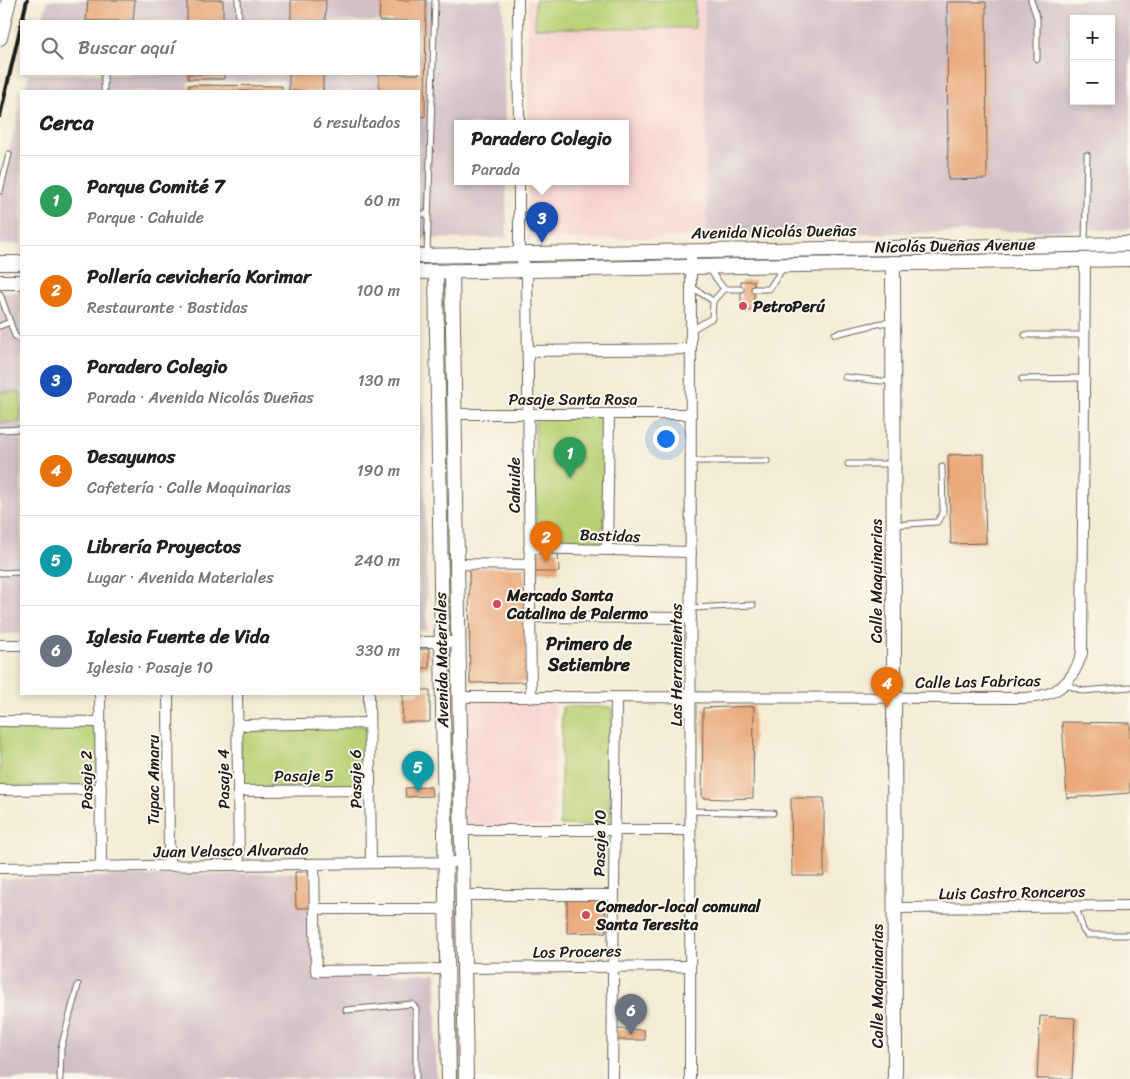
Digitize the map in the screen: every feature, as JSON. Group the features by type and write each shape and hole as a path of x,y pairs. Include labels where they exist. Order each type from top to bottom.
{"street":[{"path":"1,31 9,0"},
{"path":"518,0 518,120"},
{"path":"519,185 519,254 527,271"},
{"name":"Avenida Nicolás Dueñas","path":"423,256 795,248 1130,244"},
{"path":"791,264 795,248"},
{"name":"Las Herramientas","path":"690,1079 691,250"},
{"name":"Calle Las Fabricas","path":"459,697 1036,698 1047,695 1065,684 1078,666 1082,653 1085,260"},
{"name":"Nicolás Dueñas Avenue","path":"691,267 1130,260"},
{"path":"0,263 20,263"},
{"name":"Calle Maquinarias","path":"893,263 895,1079"},
{"path":"420,272 691,267"},
{"name":"Avenida Materiales","path":"452,271 466,1079"},
{"name":"Cahuide","path":"527,271 531,698"},
{"name":"Avenida Materiales","path":"436,272 449,1079"},
{"path":"0,282 20,282"},
{"path":"528,351 691,350"},
{"name":"Pasaje Santa Rosa","path":"454,414 691,414"},
{"path":"607,549 609,414"},
{"name":"Bastidas","path":"529,548 691,552"},
{"path":"457,564 530,565"},
{"path":"530,618 691,613"},
{"path":"420,642 458,642"},
{"path":"0,645 20,645"},
{"name":"Pasaje 2","path":"100,695 101,867"},
{"name":"Tupac Amaru","path":"168,695 169,866"},
{"name":"Pasaje 4","path":"237,695 239,865"},
{"name":"Pasaje 6","path":"369,695 371,863"},
{"name":"Pasaje 10","path":"612,1079 616,698"},
{"path":"0,721 100,722"},
{"path":"238,725 369,723"},
{"path":"0,790 101,789"},
{"name":"Pasaje 5","path":"238,791 370,790"},
{"path":"462,830 690,830"},
{"name":"Juan Velasco Alvarado","path":"0,868 462,862"},
{"path":"314,864 316,971 447,969"},
{"path":"463,895 614,895"},
{"name":"Luis Castro Ronceros","path":"895,908 1130,906"},
{"path":"315,909 446,909"},
{"name":"Los Proceres","path":"464,968 690,966"}],"lane":[{"path":"238,0 238,20"},
{"path":"423,256 428,214 435,0"},
{"path":"1032,0 1037,18 1037,59"},
{"path":"104,75 104,90"},
{"path":"0,191 9,154"},
{"path":"1085,245 1087,155"},
{"path":"420,214 428,214"},
{"path":"754,289 769,288 791,264"},
{"path":"707,266 724,289"},
{"path":"691,286 713,301"},
{"path":"691,330 712,318 713,301 724,289 741,289"},
{"path":"0,294 15,336 20,339"},
{"path":"0,326 10,322"},
{"path":"835,334 893,322"},
{"path":"1025,335 1084,335"},
{"path":"845,377 881,381 893,380"},
{"path":"1022,379 1084,378"},
{"path":"0,430 20,429"},
{"path":"691,461 767,460"},
{"path":"848,464 894,464"},
{"path":"894,525 937,522 943,513 942,467"},
{"path":"0,573 20,572"},
{"path":"691,613 753,605"},
{"path":"1065,684 1083,691 1130,687"},
{"path":"690,811 773,813"},
{"path":"1076,907 1083,930 1087,935 1130,935"},
{"path":"60,1079 61,1048 78,985"},
{"path":"346,1010 412,1004 416,1009 416,1079"}],"shaded area":[{"path":"48,0 503,0 505,120 454,120 454,185 506,185 507,238 420,239 420,90 285,90 285,81 188,82 188,90 24,90 29,75 420,75 420,20 42,20"},
{"path":"528,0 704,0 707,237 528,240 528,185 629,185 629,120 528,120"},
{"path":"704,0 1130,0 1130,229 707,237"},
{"path":"20,108 20,244 0,245 0,186"},
{"path":"20,292 20,634 0,634 0,293"},
{"path":"420,403 424,403 427,630 420,630"},
{"path":"463,695 555,696 554,826 465,826"},
{"path":"312,872 315,974 436,973 436,1079 0,1079 0,879"}],"green space":[{"path":"535,0 695,0 695,28 535,28"},
{"path":"446,285 450,629 441,628 437,286"},
{"path":"0,392 20,392 20,422 0,422"},
{"path":"535,412 606,412 603,543 536,543"},
{"path":"440,650 451,650 456,845 444,846"},
{"path":"562,707 612,707 610,826 560,825"},
{"path":"0,723 97,724 99,786 0,786"},
{"path":"240,726 366,726 367,786 241,789"},
{"path":"446,866 455,866 460,1079 449,1079"}],"building":[{"path":"88,0 135,0 133,20 86,20"},
{"path":"187,0 223,0 223,20 187,20"},
{"path":"291,0 326,0 325,20 291,20"},
{"path":"380,0 426,0 425,117 420,116 420,90 379,90 379,75 420,75 420,20 379,20"},
{"path":"947,2 986,2 987,179 948,180"},
{"path":"188,75 224,75 224,79 188,79"},
{"path":"289,75 323,75 323,90 289,90"},
{"path":"189,85 282,86 282,90 189,90"},
{"path":"741,281 754,281 754,310 741,310"},
{"path":"984,454 986,543 951,544 948,455"},
{"path":"558,550 559,572 533,572 533,551"},
{"name":"Mercado Santa Catalina de Palermo","path":"525,567 526,682 470,683 469,568"},
{"path":"420,649 429,649 429,668 420,668"},
{"path":"420,690 430,690 430,722 402,722 403,695 420,695"},
{"path":"754,706 753,798 702,798 703,708"},
{"path":"1062,722 1130,723 1130,793 1067,798"},
{"path":"431,787 432,796 406,797 405,788"},
{"path":"791,798 824,798 824,876 792,876"},
{"path":"295,872 312,872 313,908 296,908"},
{"name":"Comedor-local comunal Santa Teresita","path":"567,897 605,897 606,932 567,933"},
{"path":"1040,1016 1075,1018 1072,1079 1037,1079"},
{"path":"616,1029 644,1030 645,1040 617,1040"}],"railway":[{"path":"22,20 27,0"},
{"path":"0,116 20,29"}],"place":[{"name":"Paradero Colegio","path":"542,243"},
{"name":"PetroPerú","path":"743,306"},
{"name":"Parque Comité 7","path":"570,478"},
{"name":"Pollería cevichería Korimar","path":"546,562"},
{"name":"Mercado Santa Catalina de Palermo","path":"497,604"},
{"name":"Desayunos","path":"887,708"},
{"name":"Librería Proyectos","path":"418,792"},
{"name":"Comedor-local comunal Santa Teresita","path":"586,915"},
{"name":"Iglesia Fuente de Vida","path":"631,1035"}],"district":[{"name":"Primero de Setiembre","path":"589,654"}]}
